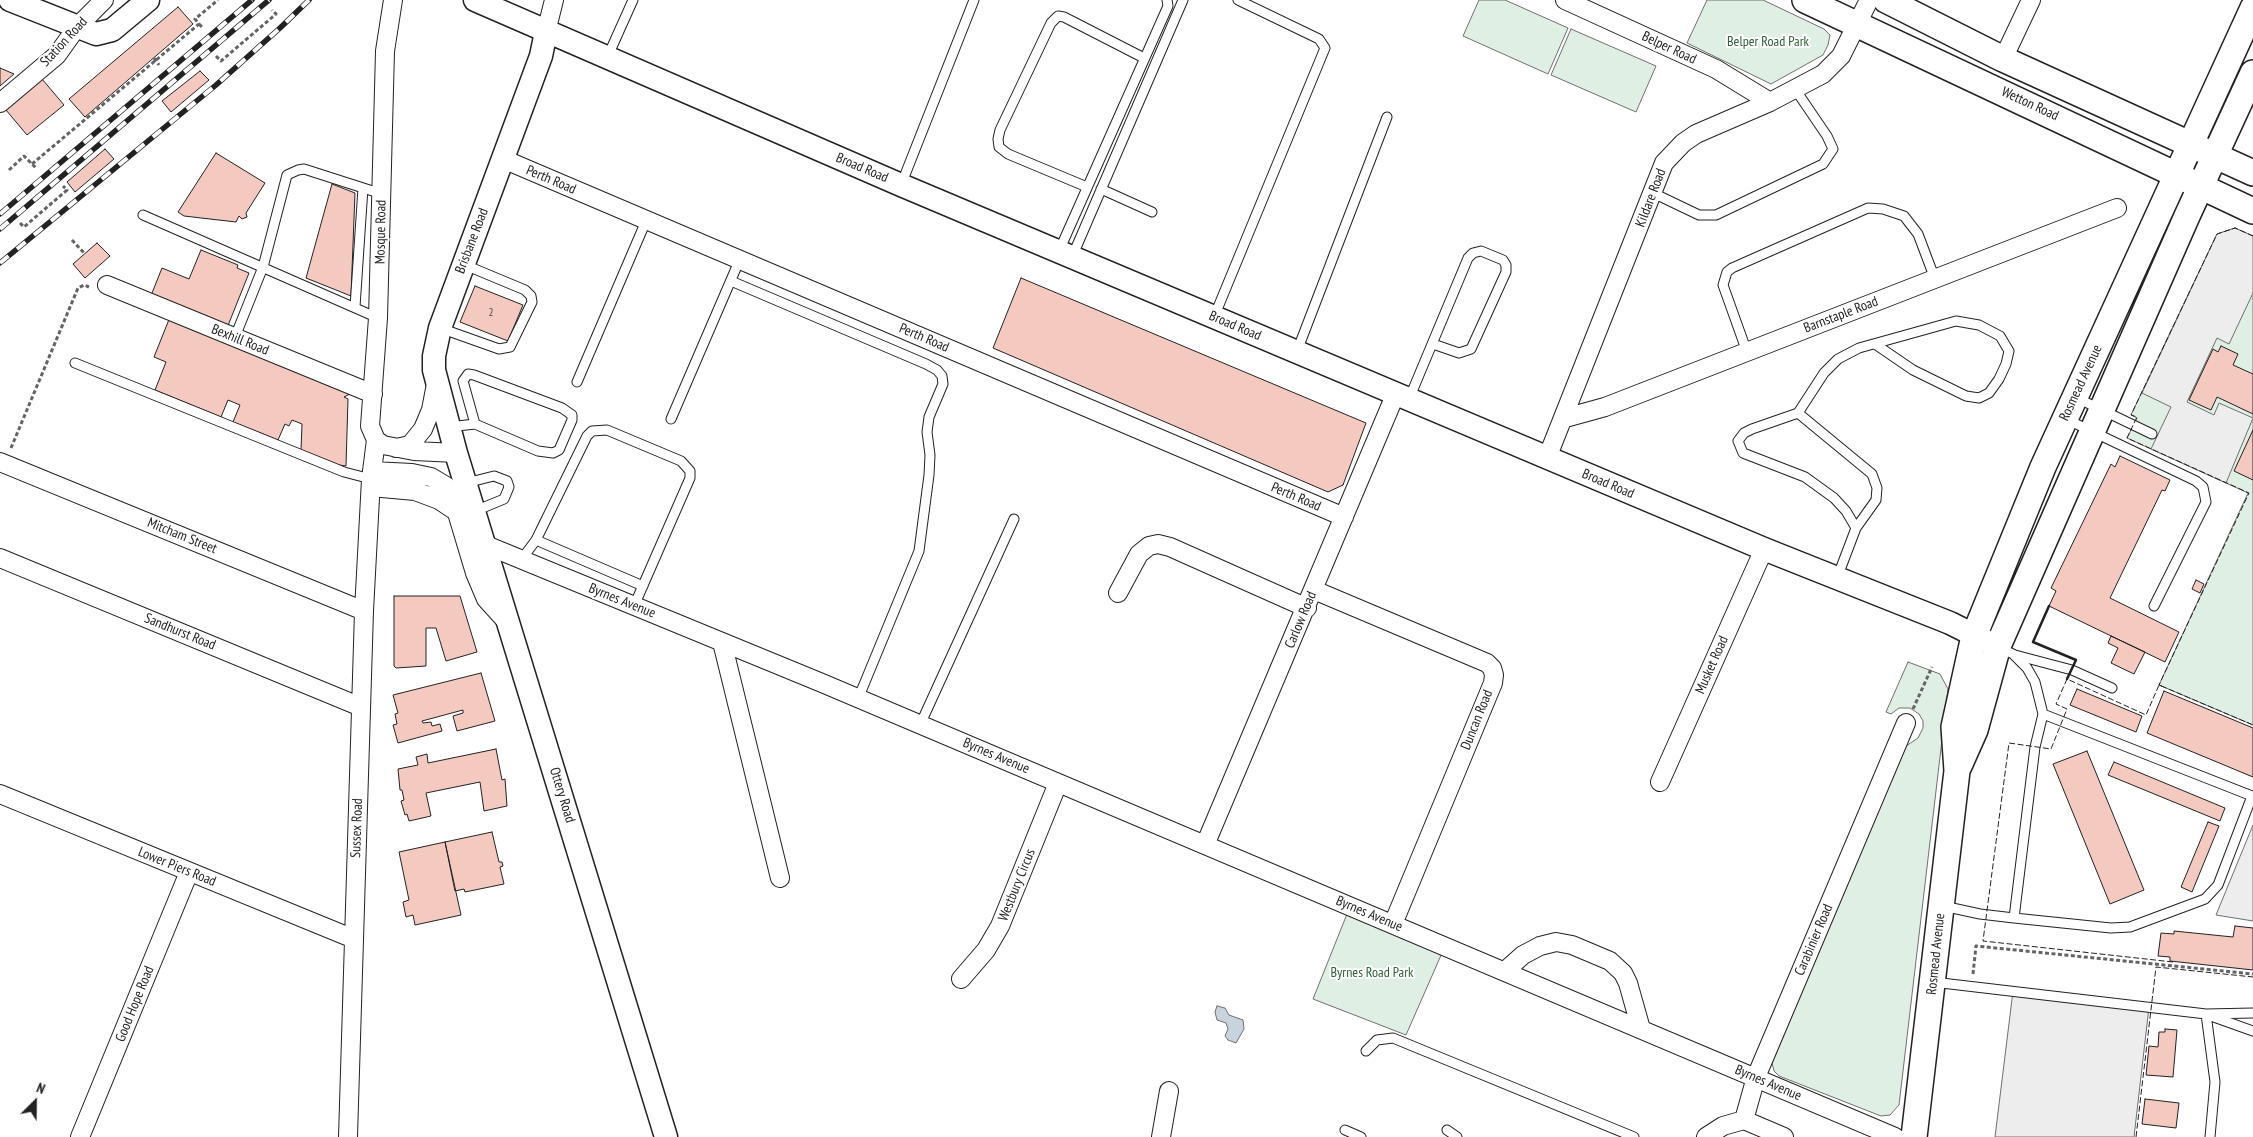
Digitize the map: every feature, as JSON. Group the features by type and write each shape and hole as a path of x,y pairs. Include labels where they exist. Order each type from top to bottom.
{"main road":[{"name":"Wetton Road","path":"1805,0 2253,211"},
{"path":"1886,0 2003,59 2253,174"},
{"name":"Rosmead Avenue","path":"1914,1137 1957,771 1954,727 1974,636 2070,407 2253,8"},
{"name":"Rosmead Avenue","path":"1957,771 2098,421 2214,156 2253,74"}],"street":[{"path":"10,0 96,34 112,30 148,0"},
{"name":"Station Road","path":"0,103 57,54 77,27 104,0"},
{"name":"Mosque Road","path":"371,479 376,440 370,426 378,318 386,51 393,0"},
{"name":"Broad Road","path":"475,0 901,185 1764,549 1950,623 2005,650"},
{"path":"546,32 554,0"},
{"name":"Belper Road","path":"1565,0 1716,69 1770,102"},
{"name":"Kildare Road","path":"1547,458 1565,418 1664,163 1696,134 1770,102 1823,74 1841,56 1869,0"},
{"path":"2003,59 2031,0"},
{"name":"Brisbane Road","path":"456,453 437,382 434,356 440,328 462,264 541,56 546,32"},
{"name":"Perth Road","path":"503,159 1344,517"},
{"name":"Barnstaple Road","path":"1565,418 1605,407 2117,208"},
{"name":"Bexhill Road","path":"107,285 373,394"},
{"path":"396,448 410,444 423,430 431,410 437,382"},
{"name":"Carlow Road","path":"1205,845 1344,517 1402,396"},
{"path":"376,440 383,445 414,451 456,453"},
{"name":"Ottery Road","path":"456,453 466,483 466,512 486,545 666,1137"},
{"name":"Mitcham Street","path":"4,457 364,611"},
{"path":"371,479 412,473 440,481 466,512 475,573 486,599 510,625"},
{"name":"Sussex Road","path":"348,1137 364,611 371,479"},
{"path":"1118,592 1139,554 1149,546 1158,544 1170,547 1307,608"},
{"name":"Byrnes Avenue","path":"486,545 858,698 1895,1137"},
{"name":"Musket Road","path":"1660,782 1764,549"},
{"name":"Sandhurst Road","path":"0,558 361,707"},
{"name":"Duncan Road","path":"1314,590 1487,663 1492,668 1494,675 1393,924"},
{"path":"722,642 780,878"},
{"name":"Carabinier Road","path":"1744,1120 1756,1077 1906,723"},
{"name":"Westbury Circus","path":"961,979 986,950 1000,926 1058,783"},
{"name":"Lower Piers Road","path":"0,794 354,940"},
{"name":"Good Hope Road","path":"80,1137 189,872"},
{"path":"1505,971 1523,955 1540,946 1556,942 1572,945 1610,961 1623,973 1628,983 1641,1029"},
{"path":"1161,1137 1169,1091"},
{"path":"1706,1137 1723,1126 1744,1120 1784,1137"}],"lane":[{"path":"607,58 633,0"},
{"path":"901,185 974,0"},
{"path":"1065,254 1087,187 1168,6 1167,0"},
{"path":"1065,254 1101,189 1183,0"},
{"path":"1214,316 1325,48 1319,39 1238,0"},
{"path":"1087,187 1008,154 1000,147 998,139 1000,130 1051,23 1058,16 1064,16 1144,58"},
{"path":"1652,193 1698,215 1716,214 1823,164 1833,149 1827,136 1795,88"},
{"path":"1297,352 1387,117"},
{"path":"235,337 263,267 284,180 292,172 304,170 382,194"},
{"path":"355,307 363,188"},
{"path":"1101,189 1152,212"},
{"path":"1747,352 1723,285 1727,272 1732,268 1868,208 1883,209 1904,216 1918,234 1935,279"},
{"path":"143,215 378,318"},
{"path":"577,382 646,221"},
{"path":"1402,396 1433,344 1468,258 1473,253 1480,251 1503,260 1506,265 1506,272 1471,349 1459,353 1433,344"},
{"path":"671,419 740,260"},
{"path":"440,328 499,349 510,347 532,302 525,290 462,264"},
{"path":"731,281 926,364 937,370 942,376 943,384 929,417 927,432 930,455 929,475 919,551 858,698"},
{"path":"1856,528 1846,511 1834,498 1805,477 1743,452 1738,446 1738,441 1744,434 1798,413 1824,373 1838,359 1859,348 1956,321 1979,325 2000,336 2009,351 2000,379 1989,393 1978,398 1966,396 1913,370 1875,344"},
{"path":"75,363 344,472 371,479"},
{"path":"449,427 475,424 538,451 553,453 559,450 572,420 572,415 562,408 468,374 463,381 475,424"},
{"path":"2070,407 2098,421 2203,487 2206,502 2154,606"},
{"path":"2070,407 2098,421 2152,434"},
{"path":"1798,413 1872,474 1877,488 1876,500 1856,528 1837,578"},
{"path":"521,560 536,540 587,436 592,431 607,430 681,461 688,466 690,478 634,606"},
{"path":"466,483 494,476 507,481 509,488 504,499 466,512"},
{"path":"920,725 1014,519"},
{"path":"536,540 643,586"},
{"path":"2005,650 2072,670 2112,688"},
{"path":"2005,650 2027,668 2035,682 2044,714 2036,747 2014,918"},
{"path":"1941,905 1980,914 2014,918 2111,928 2130,927 2205,899 2218,885 2252,796 2044,714"},
{"path":"1933,982 2206,1014 2253,1013"},
{"path":"2206,1014 2253,1031"},
{"path":"2206,1014 2215,1082 2210,1137"},
{"path":"1366,1051 1377,1040 1385,1038 1400,1040 1634,1137"},
{"path":"1345,1130 1361,1137"},
{"path":"1447,1130 1457,1137"}],"path":[{"path":"203,28 195,19 218,0"},
{"path":"216,56 221,61 276,14 272,10"},
{"path":"32,164 154,59 199,24"},
{"path":"154,59 159,65"},
{"path":"9,170 24,156 36,168"},
{"path":"20,223 24,227 67,190 63,186"},
{"path":"72,240 85,254"},
{"path":"4,457 78,288 84,285 103,293 107,285"},
{"path":"1906,723 1932,667"},
{"path":"1971,987 1976,946 2253,974"}],"green space":[{"path":"1479,0 1505,0 1568,28 1548,74 1463,36"},
{"name":"Belper Road Park","path":"1707,0 1763,0 1824,29 1830,35 1828,45 1823,55 1771,84 1687,43"},
{"path":"1571,29 1656,66 1636,112 1551,75"},
{"path":"2235,228 2253,236 2253,725 2159,685 2248,493 2127,438 2137,418 2131,415 2217,234"},
{"path":"1908,662 1940,674 1948,689 1899,1105 1890,1115 1881,1116 1779,1076 1774,1071 1772,1063 1901,754 1906,746 1918,738 1923,728 1923,721 1919,714 1910,708 1899,708 1891,714 1886,712"},
{"name":"Byrnes Road Park","path":"1347,914 1442,953 1406,1035 1313,999"}],"shaded area":[{"path":"2235,228 2253,236 2253,293 2229,344 2217,338 2187,402 2214,415 2219,403 2253,418 2226,483 2151,449 2171,407 2142,393 2217,234"},
{"path":"2253,825 2253,921 2216,915"},
{"path":"2013,991 2149,1007 2134,1137 1995,1137"},
{"path":"1217,1006 1225,1008 1229,1015 1243,1020 1244,1029 1236,1043 1228,1040 1225,1036 1228,1029 1226,1023 1217,1020 1215,1012"}],"building":[{"path":"178,7 193,24 85,117 69,99"},
{"path":"0,68 14,74 0,86"},
{"path":"200,71 209,80 171,112 162,101"},
{"path":"42,79 64,105 27,135 6,110"},
{"path":"105,149 114,159 75,192 67,182"},
{"path":"216,153 265,183 246,213 247,217 242,219 239,216 236,222 184,216 178,212"},
{"path":"332,184 355,193 351,296 306,278"},
{"path":"97,243 110,256 85,278 73,264"},
{"path":"201,250 238,265 237,268 249,273 227,328 150,298 162,268 189,279"},
{"path":"1021,278 1366,423 1343,485 1328,492 993,348"},
{"path":"475,286 523,305 508,341 460,322"},
{"path":"170,317 352,393 344,397 348,399 346,466 301,450 302,424 292,420 289,426 285,424 278,440 233,422 240,405 228,400 221,417 155,390 166,362 154,357"},
{"path":"2221,346 2238,354 2233,365 2253,374 2253,414 2217,397 2211,410 2189,400 2213,349 2218,352"},
{"path":"2253,430 2253,480 2234,471"},
{"path":"2120,456 2170,480 2165,491 2162,490 2110,598 2179,632 2165,662 2049,606 2056,591 2051,588 2111,464 2115,467"},
{"path":"2196,580 2204,584 2200,593 2192,589"},
{"path":"394,596 460,596 477,652 446,661 436,628 426,628 426,666 396,668 394,666"},
{"path":"2111,636 2145,652 2134,674 2111,663 2118,648 2108,643"},
{"path":"481,673 495,721 457,731 453,716 463,713 463,710 422,721 423,723 431,722 432,726 440,724 442,731 398,743 393,725 397,724 395,714 398,713 393,695"},
{"path":"2077,689 2142,716 2136,732 2070,705"},
{"path":"2164,691 2253,728 2253,777 2147,733"},
{"path":"496,749 502,780 505,779 507,806 484,811 480,782 426,793 431,816 409,821 401,801 404,800 402,790 400,790 398,769 418,765 416,757 427,754 428,763"},
{"path":"2087,751 2144,890 2110,904 2053,764"},
{"path":"2114,762 2225,808 2220,821 2108,775"},
{"path":"2208,822 2219,826 2192,892 2181,887"},
{"path":"492,832 499,862 502,862 503,866 500,867 504,884 465,892 464,889 455,891 445,842"},
{"path":"445,842 461,915 415,925 413,915 406,917 403,902 409,900 399,852"},
{"path":"2235,926 2253,928 2253,970 2170,961 2170,957 2158,956 2161,933 2174,934 2174,931 2233,937"},
{"path":"2165,1029 2177,1030 2173,1077 2146,1075 2149,1046 2158,1047 2159,1032 2165,1032"},
{"path":"2145,1099 2179,1103 2176,1128 2142,1124"}],"railway":[{"path":"0,214 252,0"},
{"path":"0,229 269,0"},
{"path":"0,263 216,85 309,0"}],"fence":[{"path":"2162,686 2159,685 2249,493 2127,438 2137,417 2131,415 2217,234 2235,228 2253,236"},
{"path":"2173,962 1983,941 2009,743 2051,749 2067,709 2056,704 2067,679 2146,715 2159,685 2253,725"},
{"path":"2136,1137 2156,967 2253,977"}],"wall":[{"path":"2049,606 2033,642 2076,660 2067,679"}]}
